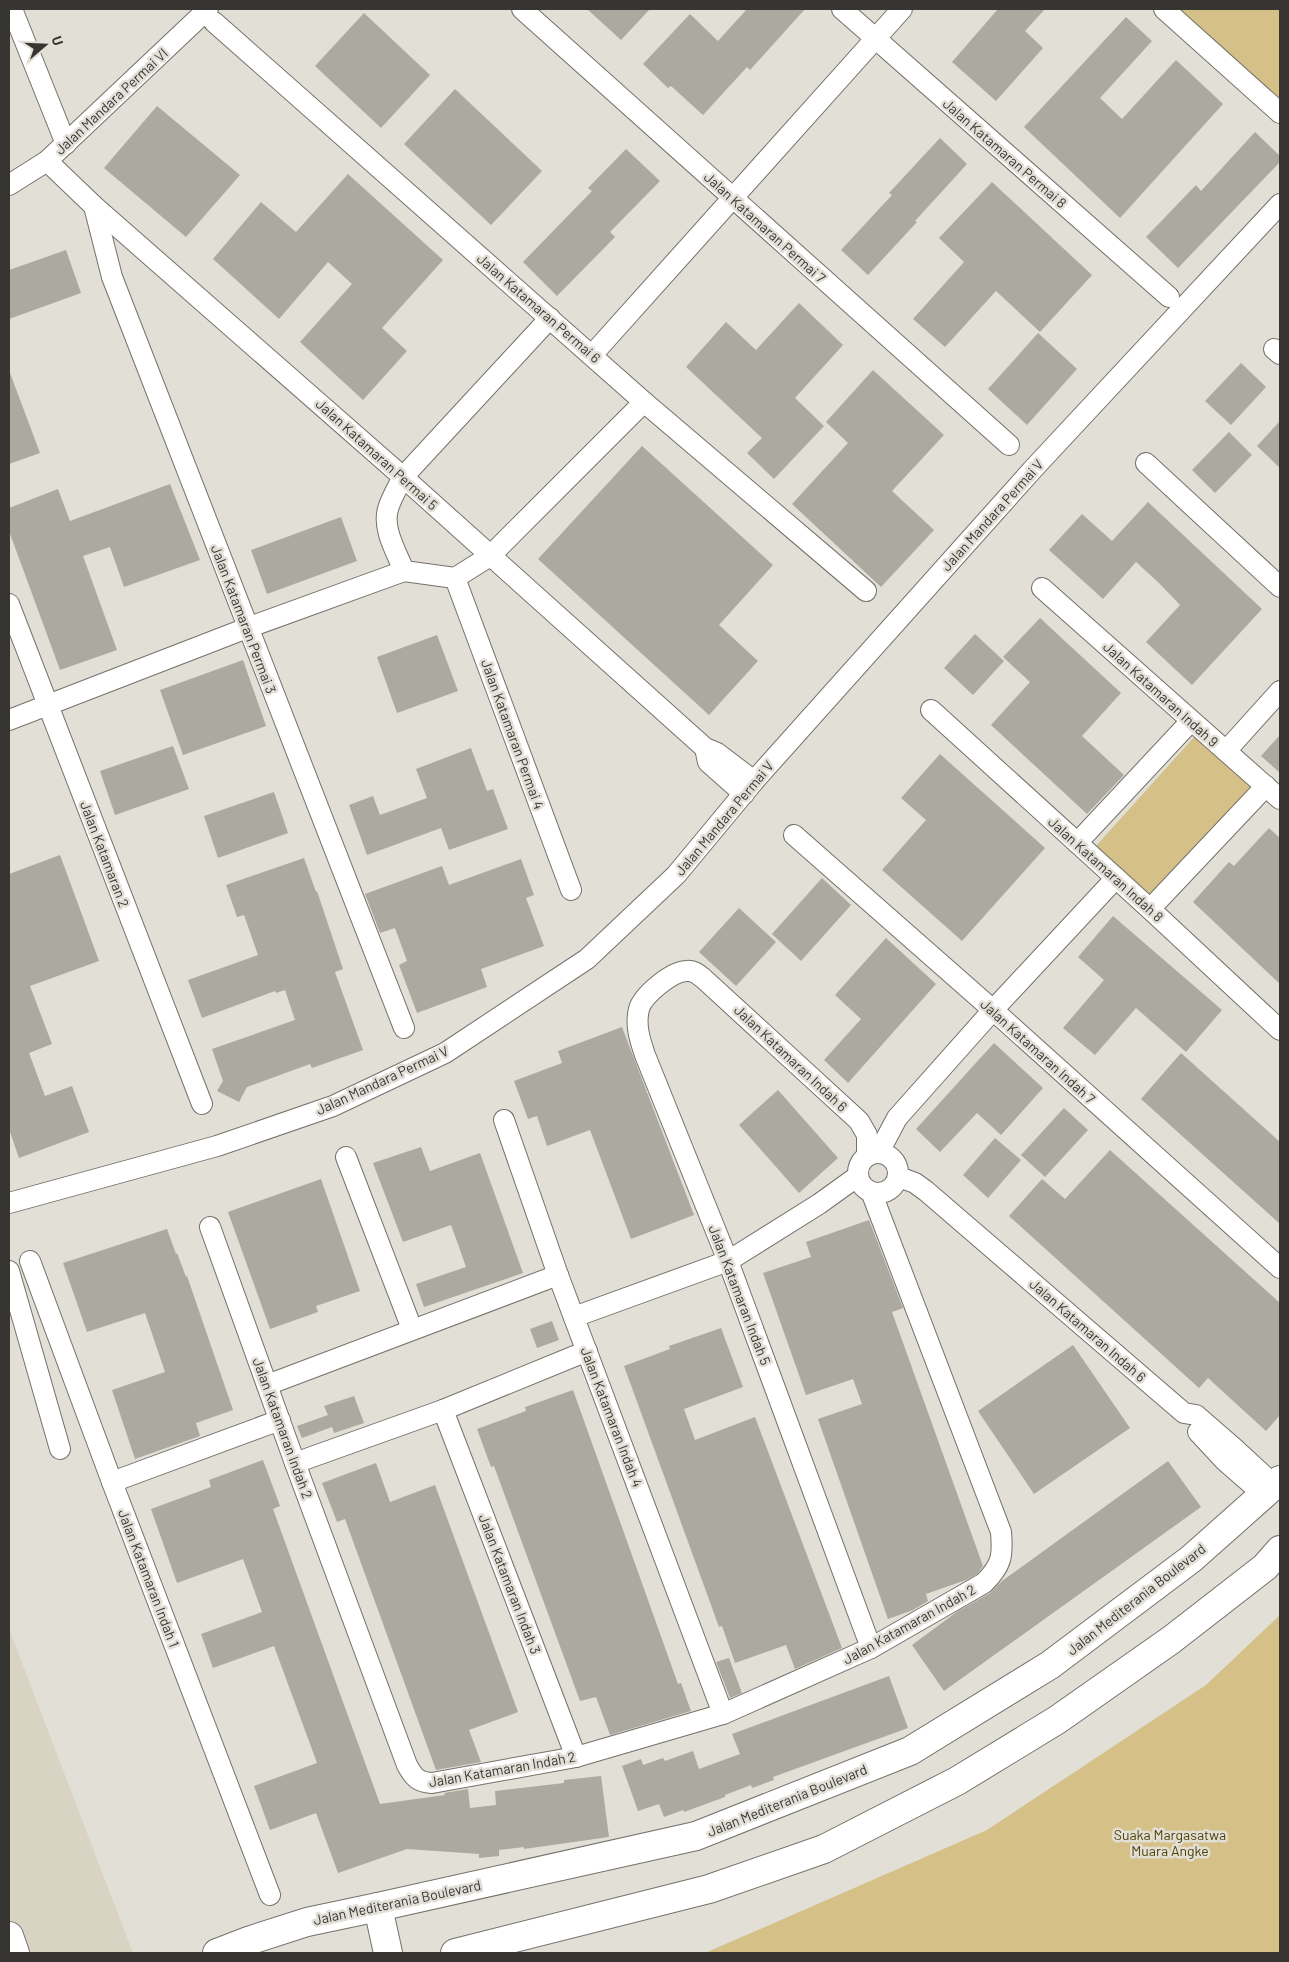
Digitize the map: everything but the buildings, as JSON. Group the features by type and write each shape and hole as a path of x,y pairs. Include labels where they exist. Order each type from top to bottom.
{"street":[{"path":"12,9 66,144"},
{"name":"Jalan Katamaran Permai 7","path":"522,9 1009,445"},
{"name":"Jalan Katamaran Permai 8","path":"842,9 1169,297"},
{"path":"592,355 902,9"},
{"path":"1164,9 1280,113"},
{"name":"Jalan Mandara Permai VI","path":"9,185 47,161 211,15"},
{"name":"Jalan Katamaran Permai 6","path":"211,15 644,402 866,591"},
{"name":"Jalan Katamaran Permai 5","path":"47,161 94,206 403,477 705,748 708,762 749,788"},
{"name":"Jalan Mandara Permai V","path":"9,1203 217,1146 333,1106 445,1052 587,959 676,875 749,788 1034,468 1280,204"},
{"name":"Jalan Katamaran Permai 3","path":"94,206 112,277 404,1028"},
{"path":"404,571 388,530 386,518 388,508 403,477 550,318"},
{"path":"9,720 247,628 404,571 455,578 490,556 644,402"},
{"path":"1146,463 1280,587"},
{"name":"Jalan Katamaran Permai 4","path":"455,578 571,890"},
{"name":"Jalan Katamaran Indah 9","path":"1042,588 1273,792"},
{"name":"Jalan Katamaran 2","path":"9,604 202,1104"},
{"path":"1226,751 1280,691"},
{"name":"Jalan Katamaran Indah 8","path":"931,710 1150,908 1280,1030"},
{"path":"1077,843 1191,721"},
{"path":"1150,908 1273,792"},
{"name":"Jalan Katamaran Indah 7","path":"794,835 1280,1268"},
{"path":"873,1154 890,1156 898,1165 899,1177 894,1188 884,1194 872,1194 863,1187 858,1176 860,1164 873,1154 897,1118 992,1010 1116,878"},
{"name":"Jalan Katamaran Indah 5","path":"695,972 686,970 660,984 651,992 640,1007 637,1025 645,1055 728,1261 871,1648"},
{"name":"Jalan Katamaran Indah 6","path":"695,972 859,1120 867,1135 873,1154"},
{"name":"Jalan Katamaran Indah 4","path":"504,1120 558,1275 723,1714"},
{"path":"346,1157 412,1329"},
{"path":"574,1317 728,1261 858,1176"},
{"name":"Jalan Katamaran Indah 6","path":"899,1177 915,1183 926,1190 1184,1413 1190,1424 1226,1461 1273,1487"},
{"name":"Jalan Katamaran Indah 2","path":"210,1227 407,1765 417,1780 432,1783 576,1757 723,1714 871,1648 984,1583 994,1574 1001,1561 1003,1551 1001,1532 872,1194"},
{"name":"Jalan Katamaran Indah 1","path":"30,1261 112,1482 270,1895"},
{"path":"9,1271 60,1449"},
{"path":"267,1385 558,1275"},
{"path":"295,1463 444,1410 587,1351"},
{"name":"Jalan Katamaran Indah 3","path":"444,1410 576,1757"},
{"path":"112,1482 280,1420"},
{"name":"Jalan Mediterania Boulevard","path":"217,1953 307,1922 696,1836 910,1750 1050,1666 1191,1559 1273,1487"},
{"path":"455,1953 709,1889 824,1849 958,1781 1057,1720 1171,1640 1265,1567 1280,1550"},
{"path":"378,1907 388,1953"},
{"path":"9,1936 15,1953"}],"shaded area":[{"path":"9,1629 133,1953 9,1953"}],"green space":[{"path":"1177,9 1280,9 1280,101"},
{"path":"1196,735 1258,791 1158,902 1096,846"},
{"name":"Suaka Margasatwa Muara Angke","path":"1280,1615 1280,1953 705,1953 987,1830 1206,1685"}]}
